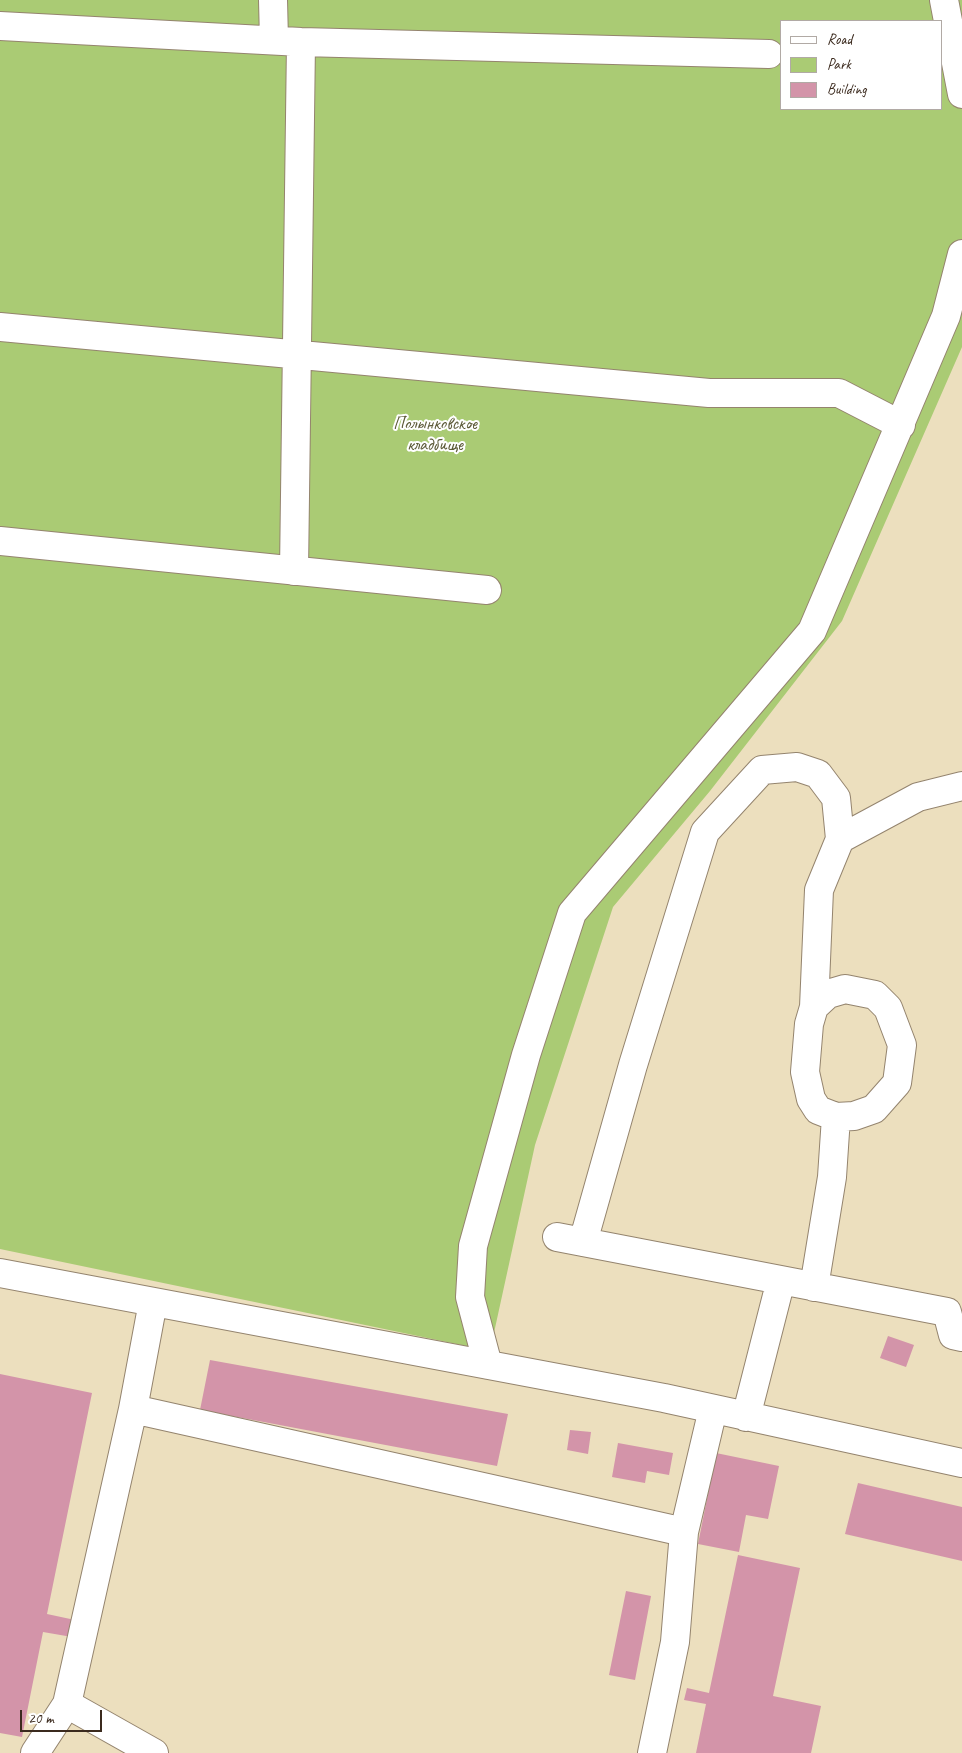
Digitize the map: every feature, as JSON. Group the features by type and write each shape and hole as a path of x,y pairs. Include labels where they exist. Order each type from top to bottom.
{"lane":[{"path":"273,0 274,40"},
{"path":"944,0 962,94"},
{"path":"0,26 301,42 769,54"},
{"path":"294,571 301,42"},
{"path":"488,1365 470,1297 473,1246 526,1055 572,913 812,631 946,316 962,254"},
{"path":"0,327 709,393 838,393 901,425"},
{"path":"0,541 487,590"},
{"path":"814,1007 828,994 846,989 875,995 888,1008 902,1045 897,1083 874,1109 854,1116 836,1117 818,1110 811,1099 805,1072 809,1024 814,1007 819,890 840,839 836,798 818,774 796,767 762,770 704,832 633,1065 570,1240 947,1312 953,1335 962,1337"},
{"path":"840,839 918,797 962,786"},
{"path":"814,1287 832,1177 836,1117"},
{"path":"0,1273 664,1398 962,1463"},
{"path":"746,1417 781,1280"},
{"path":"35,1753 67,1704 133,1409 153,1302"},
{"path":"133,1409 684,1532"},
{"path":"652,1753 675,1642 684,1532 713,1409"},
{"path":"67,1704 154,1753"}],"green space":[{"name":"Полынковское кладбище","path":"0,0 962,0 962,347 842,621 710,791 613,907 535,1145 490,1351 0,1249"}],"building":[{"path":"888,1336 914,1345 906,1367 880,1358"},
{"path":"210,1360 508,1414 497,1466 200,1410"},
{"path":"0,1374 92,1393 47,1614 75,1620 72,1637 43,1632 22,1737 0,1733"},
{"path":"570,1430 591,1432 588,1454 567,1450"},
{"path":"618,1443 673,1453 669,1475 647,1471 645,1483 612,1477"},
{"path":"716,1453 779,1466 768,1519 746,1515 739,1552 698,1544"},
{"path":"858,1483 962,1507 962,1561 845,1534"},
{"path":"738,1555 800,1568 773,1696 821,1706 811,1753 696,1753 706,1704 684,1700 687,1688 709,1693"},
{"path":"626,1591 651,1596 635,1680 609,1675"}]}
